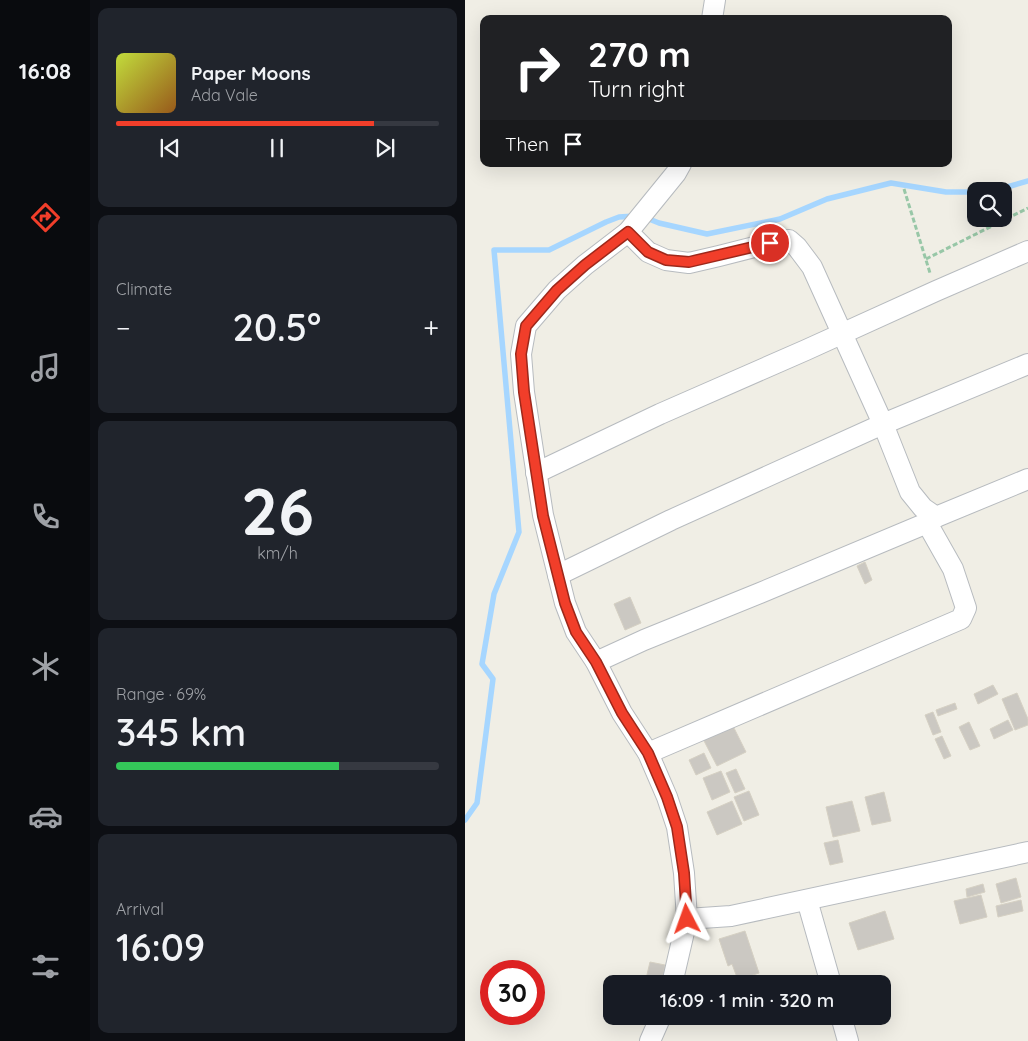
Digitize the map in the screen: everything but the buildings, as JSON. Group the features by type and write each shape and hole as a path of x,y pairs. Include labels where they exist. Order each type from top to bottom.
{"street":[{"path":"713,15 715,0"},
{"path":"674,975 687,919 684,873 677,827 667,797 648,753 622,713 596,662 576,632 565,603 543,516 524,392 521,354 526,326 557,290 585,265 628,232 679,167"},
{"path":"628,232 648,252 666,260 689,262 789,240 797,247 812,266 883,424 911,492 931,520 953,569 966,608 961,619 648,753"},
{"path":"536,473 660,414 1028,251"},
{"path":"558,575 671,520 883,424 1028,364"},
{"path":"596,662 644,640 931,520 1025,487"},
{"path":"687,919 731,916 1028,852"},
{"path":"807,900 828,975"},
{"path":"650,1041 657,1025"},
{"path":"844,1025 848,1041"}],"path":[{"path":"903,189 936,291"},
{"path":"926,259 1028,208"}],"waterway":[{"path":"1012,186 1028,181"},
{"path":"644,217 659,223 707,234 780,219 827,199 891,183 946,192 967,192"},
{"path":"465,820 477,803 493,679 482,664 494,594 519,532 494,250 549,250 606,222 619,217 635,216"}],"route":[{"path":"687,919 684,873 677,827 667,797 648,753 622,713 596,662 576,632 565,603 543,516 524,392 521,354 526,326 557,290 585,265 628,232 648,252 666,260 689,262 770,243"}]}
